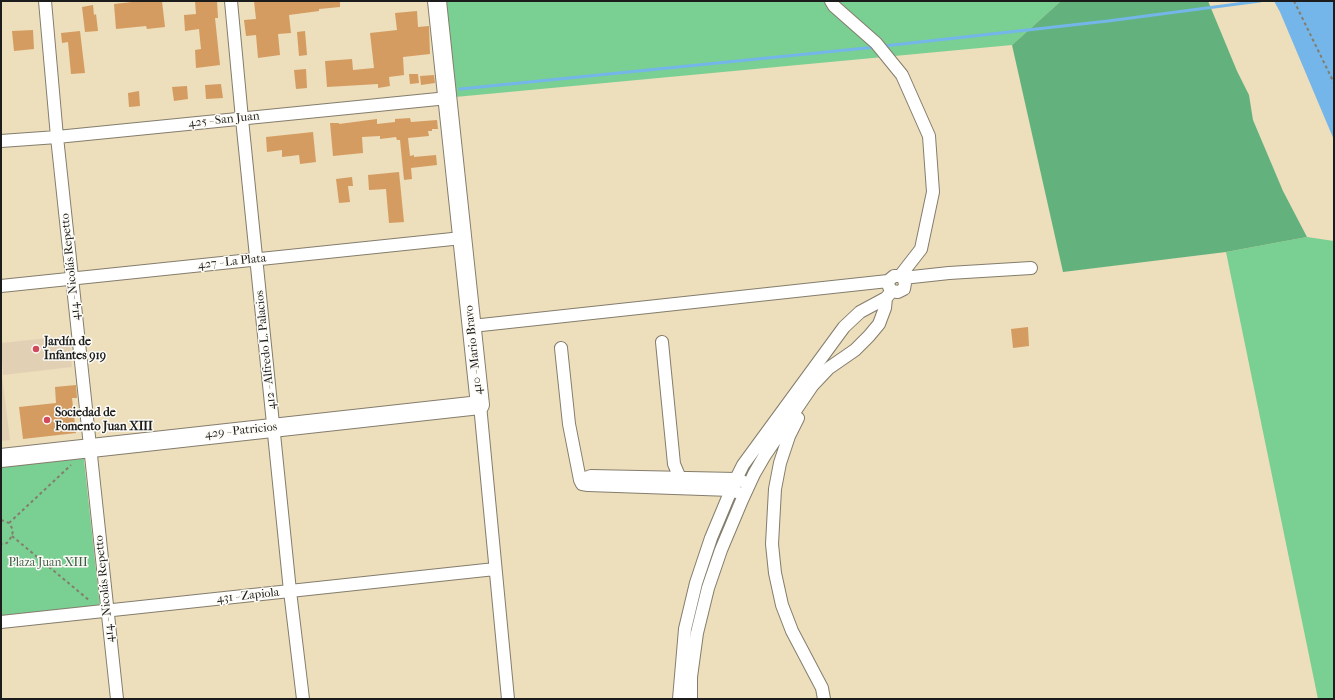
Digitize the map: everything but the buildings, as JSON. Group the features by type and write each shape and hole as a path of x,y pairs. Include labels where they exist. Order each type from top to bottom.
{"street":[{"name":"414 - Nicolás Repetto","path":"46,1 57,137 90,448 105,611 117,699"},
{"name":"412 - Alfredo L. Palacios","path":"231,1 290,591 303,699"},
{"name":"410 - Mario Bravo","path":"437,1 480,404 508,699"},
{"path":"831,1 834,6 879,47 902,75 929,136 933,192 921,249 902,277"},
{"name":"425 - San Juan","path":"1,141 57,137 448,98"},
{"name":"427 - La Plata","path":"1,286 462,238"},
{"path":"679,699 685,629 696,583 711,538 743,465 809,383 855,350 870,336 879,324 894,276 902,277 1031,268"},
{"path":"472,326 889,290"},
{"path":"691,699 691,677 696,641 708,588 721,550 747,490 765,455 844,327 860,312 889,290"},
{"path":"662,342 674,464 679,483"},
{"path":"561,348 569,424 582,484 679,483 734,485 747,490"},
{"path":"809,383 780,463 775,489 772,544 775,573 782,605 792,631 823,693 833,699"},
{"name":"429 - Patricios","path":"1,458 480,404"},
{"name":"431 - Zapiola","path":"1,622 495,569"}],"path":[{"path":"1294,1 1334,83"},
{"path":"9,523 72,464"},
{"path":"1,520 9,523 13,530 12,536 7,543 1,544"},
{"path":"12,536 105,611"}],"shaded area":[{"name":"Jardín de Infantes 919","path":"69,336 72,367 3,375 1,343"},
{"path":"1,368 10,440 1,441"}],"green space":[{"path":"445,1 1061,1 1012,45 455,97"},
{"path":"1061,1 1208,1 1237,71 1249,95 1253,120 1283,191 1307,237 1226,252 1063,272 1012,45"},
{"path":"1307,237 1334,241 1334,699 1318,699 1226,252"},
{"name":"Plaza Juan XIII","path":"83,451 100,607 1,618 1,461"}],"water":[{"path":"1274,1 1334,1 1334,140 1280,12"}],"waterway":[{"path":"884,46 1108,21 1260,1"},
{"path":"460,89 876,47"}],"place":[{"name":"Jardín de Infantes 919","path":"36,349"},
{"name":"Sociedad de Fomento Juan XIII","path":"47,420"}]}
